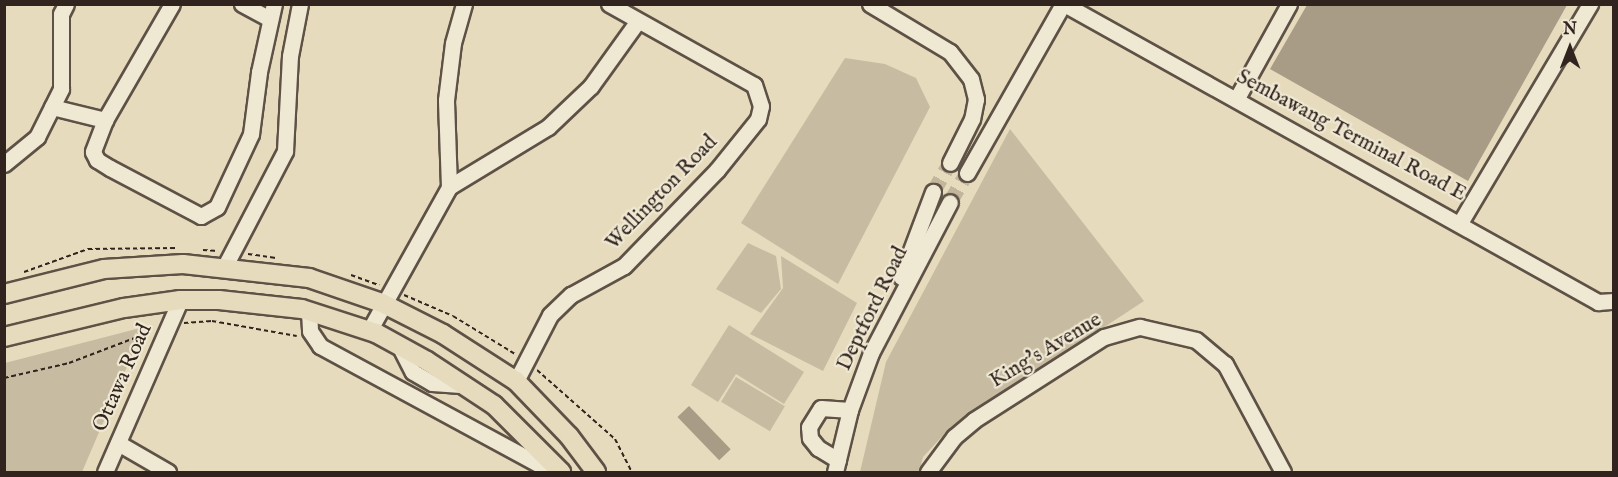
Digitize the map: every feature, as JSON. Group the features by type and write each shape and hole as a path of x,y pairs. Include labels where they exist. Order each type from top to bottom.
{"main road":[{"path":"4,294 104,269 183,264 225,266 309,278 382,303 443,334 516,381 569,436 596,472"},
{"path":"4,337 124,308 180,300 219,300 309,311 369,331 399,345 464,385 494,405 561,472"}],"street":[{"path":"4,164 37,137 61,89 61,14 66,4"},
{"path":"172,4 93,144 97,160 195,215 212,211 251,134 272,12 242,4"},
{"path":"225,266 285,151 290,56 300,4"},
{"path":"449,187 446,100 453,43 464,4"},
{"path":"369,331 382,303 449,187 548,127 591,86 637,22 609,4"},
{"path":"870,4 950,52 971,79 975,99 972,119 950,163"},
{"path":"967,173 1064,4"},
{"name":"Sembawang Terminal Road E","path":"1064,4 1460,223 1590,4"},
{"path":"1237,98 1289,4"},
{"name":"Wellington Road","path":"516,381 550,315 571,295 624,266 717,170 758,119 761,106 754,85 637,22"},
{"path":"52,107 105,120"},
{"path":"870,356 933,192"},
{"name":"Deptford Road","path":"836,466 850,410 870,356 950,202"},
{"path":"1460,223 1598,302 1614,301"},
{"name":"Ottawa Road","path":"105,472 180,300"},
{"path":"309,311 314,340 552,472"},
{"name":"King's Avenue","path":"928,472 954,437 974,420 1104,336 1140,327 1196,340 1225,364 1283,472"},
{"path":"836,466 810,438 809,427 821,408 850,410"},
{"path":"118,443 168,472"}],"path":[{"path":"4,378 69,363 170,324 212,321 314,340"},
{"path":"526,361 615,439 632,472"}],"shaded area":[{"path":"1307,5 1567,5 1468,181 1270,69"},
{"path":"845,58 885,64 916,78 930,107 838,284 741,223"},
{"path":"1010,129 1144,301 949,429 923,457 919,472 860,472 886,362"},
{"path":"748,243 776,256 781,289 761,313 716,289"},
{"path":"781,256 857,303 823,371 750,334 783,288"},
{"path":"729,325 804,372 784,404 736,374 718,402 691,385"},
{"path":"144,327 82,472 5,472 5,363"},
{"path":"736,377 785,406 770,431 721,402"},
{"path":"689,406 731,449 719,460 677,417"}],"tunnel":[{"path":"933,192 950,163"},
{"path":"950,202 967,173"}]}
